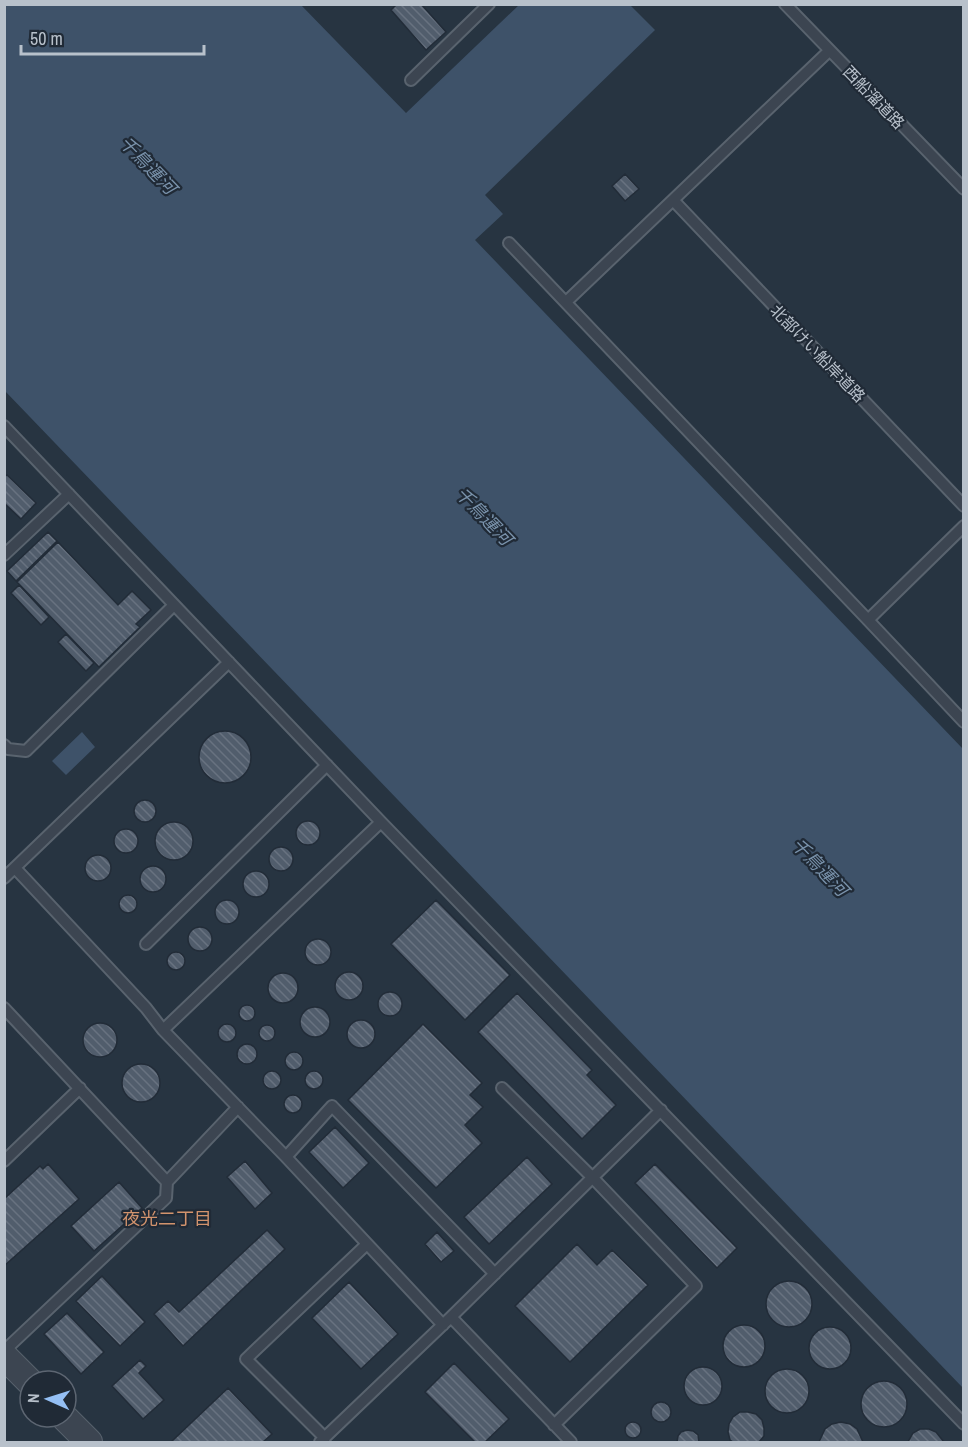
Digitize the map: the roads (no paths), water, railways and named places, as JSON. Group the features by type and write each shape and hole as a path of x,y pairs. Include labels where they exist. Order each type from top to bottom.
{"street":[{"path":"4,1356 18,1370"},
{"path":"76,1429 89,1443"}],"lane":[{"path":"411,80 489,4"},
{"name":"西船溜道路","path":"792,7 829,51 963,189"},
{"path":"566,302 829,51"},
{"name":"北部けい船岸道路","path":"673,200 963,506"},
{"path":"509,243 963,723"},
{"path":"4,426 381,822 963,1424"},
{"path":"4,555 69,494"},
{"path":"868,620 963,526"},
{"path":"4,746 8,749 26,751 174,605"},
{"path":"4,878 228,662"},
{"path":"146,944 327,765"},
{"path":"163,1030 381,822"},
{"path":"15,868 146,1008 163,1030 368,1244 571,1443"},
{"path":"4,1008 168,1182"},
{"path":"4,1161 80,1088"},
{"path":"501,1088 696,1286 554,1425"},
{"path":"286,1157 332,1106 495,1274"},
{"path":"4,1352 166,1197 168,1182 238,1107"},
{"path":"368,1244 246,1359 322,1440 447,1321 661,1110"}],"water":[{"name":"千鳥運河","path":"5,4 301,5 406,113 519,5 630,5 655,30 485,195 503,214 475,240 963,749 963,1388 5,391"},
{"path":"82,732 95,747 66,775 52,761"}],"district":[{"name":"夜光二丁目","path":"167,1218"}]}
